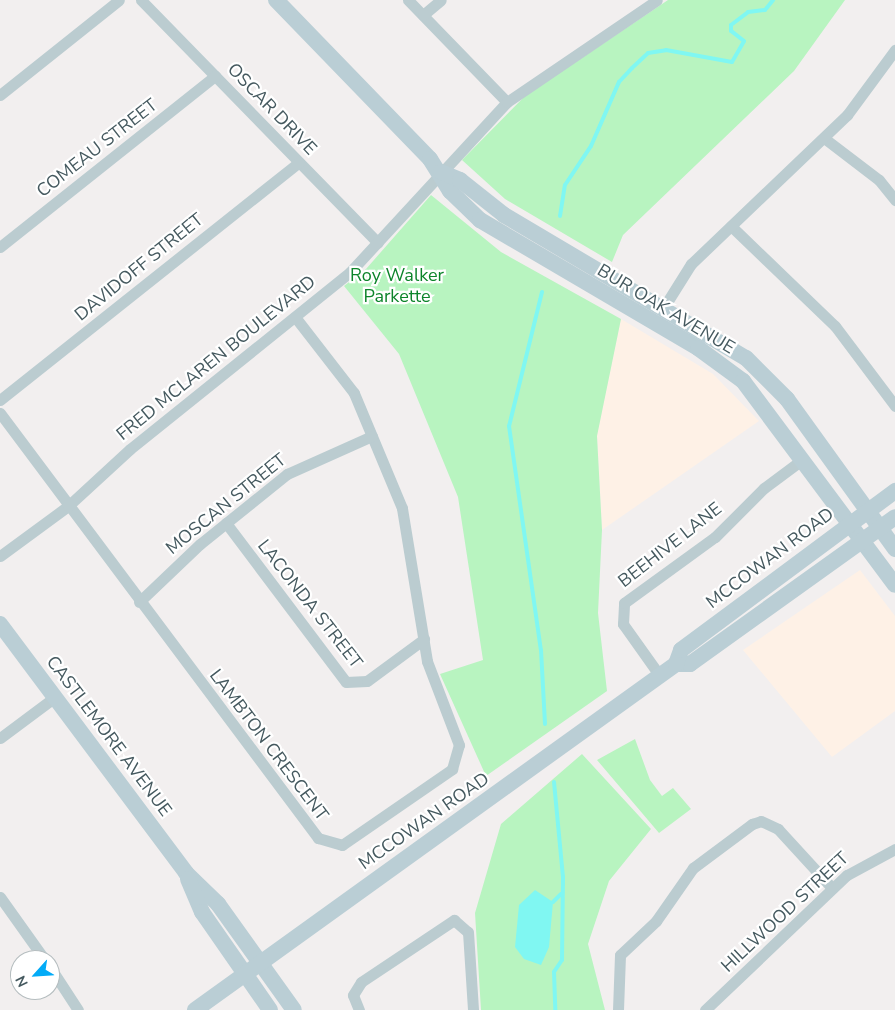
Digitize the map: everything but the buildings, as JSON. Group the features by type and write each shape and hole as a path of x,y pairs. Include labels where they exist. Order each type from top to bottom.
{"street":[{"path":"0,95 119,0"},
{"name":"OSCAR DRIVE","path":"141,0 378,243"},
{"name":"BUR OAK AVENUE","path":"276,0 441,172 450,191 491,229 728,368 756,395 895,585"},
{"path":"408,0 507,102"},
{"path":"423,15 441,0"},
{"name":"FRED MCLAREN BOULEVARD","path":"0,556 68,506 130,449 295,317 378,243 507,102 657,0"},
{"path":"664,307 685,270 852,110 895,50"},
{"name":"COMEAU STREET","path":"0,247 215,76"},
{"path":"824,138 879,180 895,200"},
{"name":"DAVIDOFF STREET","path":"0,400 299,162"},
{"name":"BUR OAK AVENUE","path":"441,172 460,180 520,225 733,348 765,375 895,549"},
{"path":"731,226 835,326 895,406"},
{"name":"LAMBTON CRESCENT","path":"0,413 318,838 334,846 350,842 457,762 459,745 433,683 402,508 351,387 295,317"},
{"name":"MOSCAN STREET","path":"140,602 226,523 300,466 372,436"},
{"name":"BEEHIVE LANE","path":"660,676 623,624 624,603 715,537 764,488 803,459"},
{"name":"MCCOWAN ROAD","path":"195,1010 260,961 660,676 676,664 681,650 895,491"},
{"name":"MCCOWAN ROAD","path":"676,664 690,664 895,517"},
{"name":"LACONDA STREET","path":"226,523 346,682 367,681 424,640"},
{"name":"CASTLEMORE AVENUE","path":"0,624 186,873 218,904 294,1010"},
{"path":"0,738 55,698"},
{"path":"618,1010 620,955 656,921 692,868 752,824 761,821 778,829 832,888"},
{"name":"HILLWOOD STREET","path":"705,1010 832,888 860,864 895,849"},
{"name":"CASTLEMORE AVENUE","path":"186,873 202,912 270,1010"},
{"path":"0,898 38,950"},
{"path":"359,1010 353,995 361,982 454,920 468,932 473,1010"},
{"path":"60,982 78,1010"}],"shaded area":[{"path":"621,319 713,374 759,421 602,530 597,435"},
{"path":"860,570 895,616 895,711 832,757 743,650"}],"green space":[{"path":"668,0 845,0 794,71 623,235 612,262 505,199 462,160 525,96"},
{"name":"Roy Walker Parkette","path":"431,195 501,252 621,319 597,436 602,530 598,613 607,691 486,776 440,674 483,660 458,497 399,354 344,286 366,269"},
{"path":"635,739 650,780 662,796 673,788 691,809 659,833 597,760"},
{"path":"582,754 651,829 609,881 588,944 605,1010 481,1010 475,913 501,824"}],"water":[{"path":"535,890 553,902 549,947 541,965 524,959 515,947 519,905"}],"waterway":[{"path":"560,216 565,185 591,146 619,82 632,68 648,53 666,50 732,62 744,41 731,31 731,25 748,12 765,10 773,0"},
{"path":"542,292 509,426 541,650 545,724"},
{"path":"554,782 563,877 562,960 554,972 555,1010"},
{"path":"553,902 561,894"}]}
